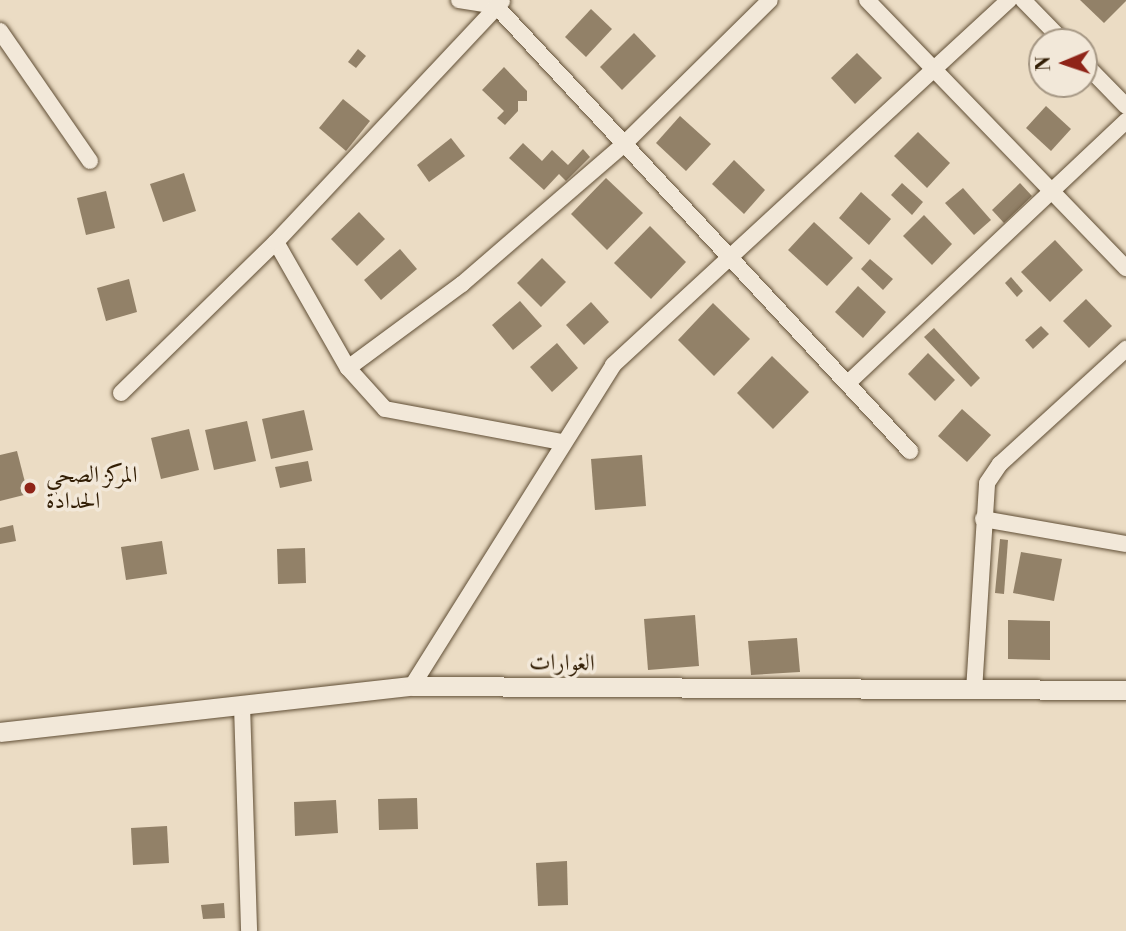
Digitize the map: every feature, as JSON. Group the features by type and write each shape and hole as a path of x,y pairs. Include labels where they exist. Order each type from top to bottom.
{"street":[{"path":"459,0 499,3 623,145 849,382 910,451"},
{"path":"348,368 462,284 623,145 770,0"},
{"path":"867,0 934,73 1126,268"},
{"path":"412,686 561,442 613,365 733,260 1009,0"},
{"path":"1023,0 1050,28"},
{"path":"121,393 276,242 499,3"},
{"path":"0,32 90,160"},
{"path":"1098,77 1126,106"},
{"path":"849,382 1126,121"},
{"path":"276,242 348,368 368,395 403,416 561,442"},
{"path":"974,691 987,483 1000,464 1126,349"},
{"path":"983,519 1126,544"},
{"name":"الغوارات","path":"0,732 412,686 1126,690"},
{"path":"242,705 246,930"}],"building":[{"path":"1080,0 1126,0 1126,1 1104,23"},
{"path":"591,9 612,29 586,57 565,37"},
{"path":"634,33 656,56 622,90 600,67"},
{"path":"358,49 366,56 356,68 348,62"},
{"path":"857,53 882,78 855,104 831,78"},
{"path":"504,67 527,91 527,101 518,101 518,111 505,125 497,118 504,111 482,90"},
{"path":"343,99 370,121 346,151 319,128"},
{"path":"1046,106 1071,129 1051,151 1026,128"},
{"path":"680,116 711,144 686,171 656,143"},
{"path":"918,132 950,163 927,188 894,156"},
{"path":"451,138 465,156 429,182 417,165"},
{"path":"523,143 542,161 552,150 568,165 583,149 590,157 566,181 559,174 544,190 509,158"},
{"path":"734,160 765,190 744,214 712,184"},
{"path":"184,173 196,211 163,222 150,184"},
{"path":"606,178 643,213 607,250 571,214"},
{"path":"902,183 923,202 912,215 891,195"},
{"path":"1020,183 1032,196 1004,223 992,210"},
{"path":"963,188 991,220 974,235 945,203"},
{"path":"106,191 115,228 86,235 77,198"},
{"path":"861,192 891,219 869,245 839,218"},
{"path":"359,212 385,239 357,266 331,239"},
{"path":"924,215 952,244 932,265 903,236"},
{"path":"814,222 853,258 827,286 788,250"},
{"path":"650,226 686,262 651,299 614,263"},
{"path":"1055,240 1083,270 1050,302 1021,272"},
{"path":"400,249 417,269 381,300 364,280"},
{"path":"542,258 566,282 541,307 517,283"},
{"path":"870,259 893,279 883,290 861,269"},
{"path":"1011,277 1023,291 1017,297 1005,283"},
{"path":"129,279 137,312 106,321 97,288"},
{"path":"858,286 886,312 863,338 835,312"},
{"path":"1086,299 1112,326 1089,348 1063,321"},
{"path":"520,301 542,326 513,350 492,325"},
{"path":"591,302 609,322 584,345 566,325"},
{"path":"713,303 750,339 714,376 678,340"},
{"path":"1041,326 1049,334 1033,349 1025,340"},
{"path":"934,328 980,378 971,387 924,337"},
{"path":"557,343 578,368 552,392 530,367"},
{"path":"928,353 955,380 935,401 908,374"},
{"path":"772,356 809,392 773,429 737,393"},
{"path":"962,409 991,435 967,462 938,436"},
{"path":"304,410 313,450 271,459 262,419"},
{"path":"247,421 256,461 214,470 205,430"},
{"path":"189,429 199,470 161,479 151,438"},
{"path":"17,451 28,494 0,501 0,455"},
{"path":"642,455 646,506 595,510 591,459"},
{"path":"308,461 312,481 280,488 275,467"},
{"path":"13,525 16,541 0,544 0,528"},
{"path":"1000,539 1008,540 1004,594 995,593"},
{"path":"162,541 167,574 126,580 121,547"},
{"path":"305,548 306,583 278,584 277,549"},
{"path":"1021,552 1062,559 1054,601 1013,593"},
{"path":"695,615 699,666 648,670 644,619"},
{"path":"1008,620 1050,621 1050,660 1008,659"},
{"path":"797,638 800,672 751,675 748,641"},
{"path":"417,798 418,829 379,830 378,799"},
{"path":"336,800 338,833 295,836 294,802"},
{"path":"167,826 169,863 133,865 131,828"},
{"path":"567,861 568,905 538,906 536,863"},
{"path":"224,903 225,918 203,919 201,905"}],"place":[{"name":"المركز الصحي الحدادة","path":"30,488"}]}
